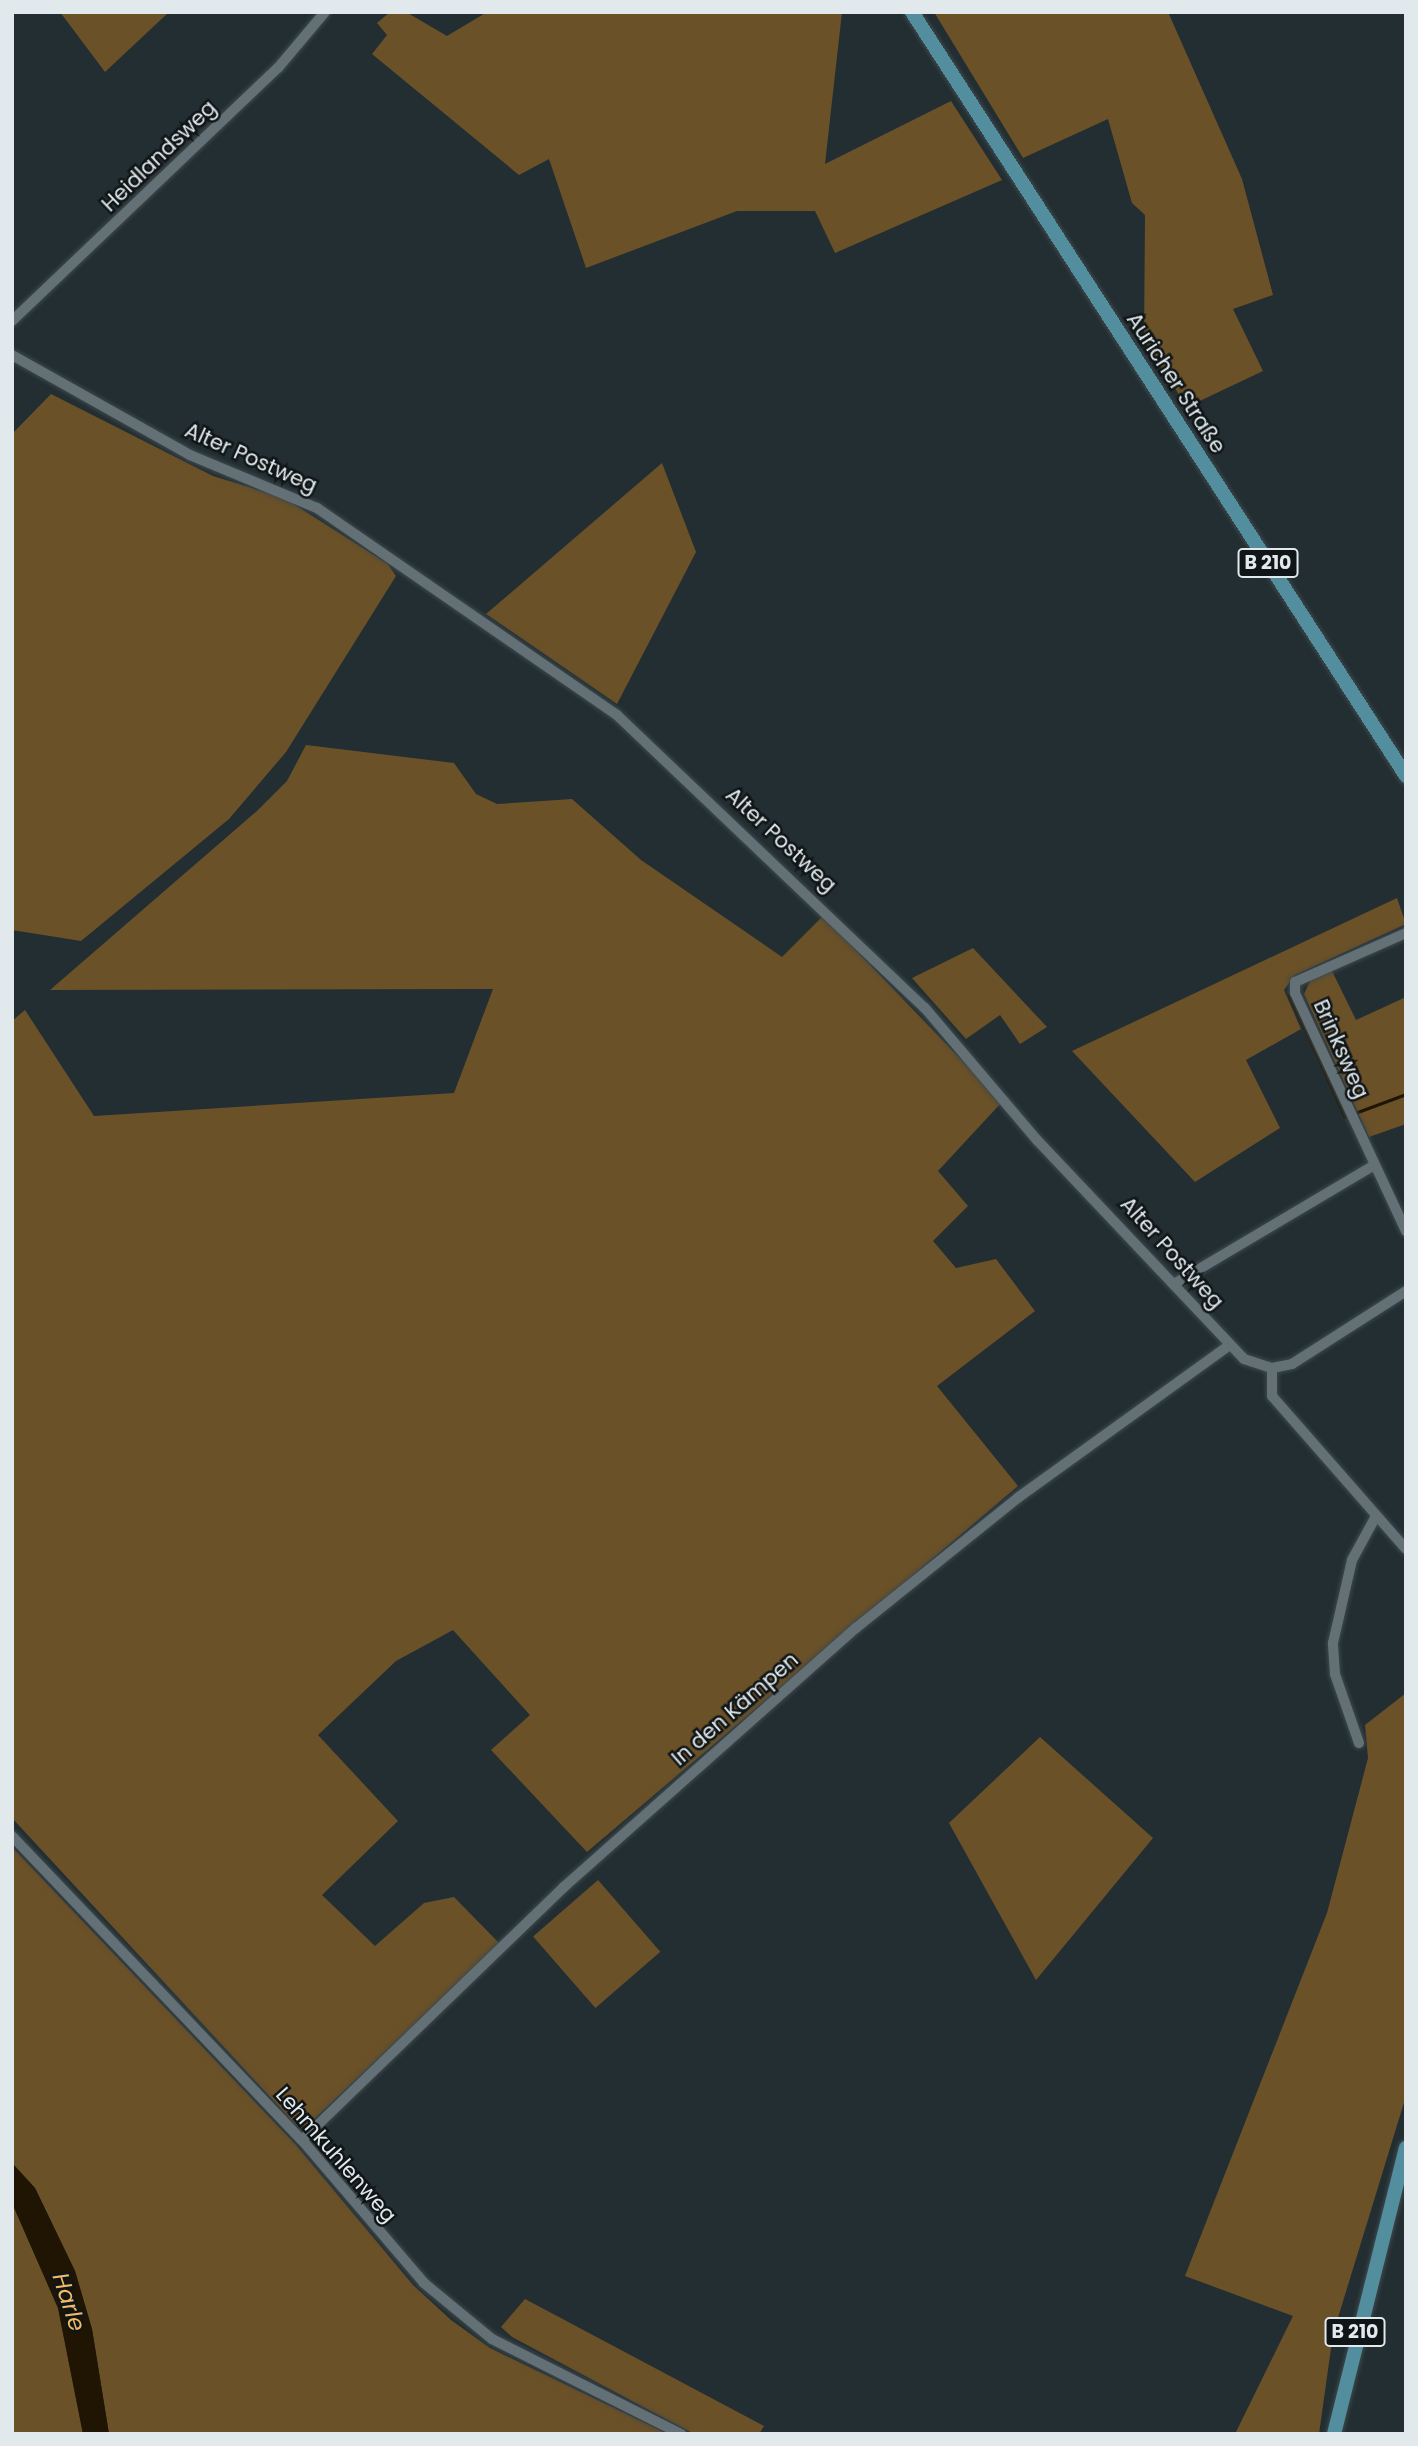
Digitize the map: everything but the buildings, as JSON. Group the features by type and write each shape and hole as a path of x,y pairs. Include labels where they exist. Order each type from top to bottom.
{"main road":[{"name":"Auricher Straße","path":"912,12 1406,776"},
{"name":"B 210","path":"1334,2434 1406,2148"}],"street":[{"name":"Heidlandsweg","path":"12,321 278,68 325,12"},
{"name":"Alter Postweg","path":"12,355 190,455 317,508 595,697 925,1008 1038,1140 1174,1284 1228,1346 1272,1368"},
{"name":"Brinksweg","path":"1406,933 1295,982 1373,1166 1406,1231"},
{"path":"1174,1284 1373,1166"},
{"path":"1406,1291 1305,1359 1272,1368 1272,1396 1406,1549"},
{"name":"In den Kämpen","path":"302,2140 564,1887 856,1628 1019,1497 1228,1346"},
{"path":"1359,1743 1335,1674 1333,1643 1352,1560 1376,1516"},
{"name":"Lehmkuhlenweg","path":"12,1836 302,2140 408,2265 460,2315 492,2339 681,2434"}],"shaded area":[{"path":"60,12 169,12 105,72"},
{"path":"390,12 406,12 447,36 487,12 842,12 825,164 951,101 1002,180 835,253 815,211 737,211 586,268 549,159 519,175 372,54 387,35 377,23"},
{"path":"934,12 1168,12 1242,179 1273,295 1233,309 1263,371 1187,407 1144,340 1145,215 1132,203 1108,119 1023,158"},
{"path":"51,394 213,476 284,498 388,564 396,576 286,752 229,819 81,941 12,930 12,434"},
{"path":"662,463 696,552 617,704 486,614"},
{"path":"306,745 454,763 476,794 497,804 572,799 641,860 782,957 823,916 1002,1102 938,1171 968,1206 933,1241 956,1268 996,1259 1035,1311 937,1386 1018,1486 587,1852 491,1750 530,1715 453,1630 396,1661 318,1735 398,1821 322,1895 375,1946 424,1903 454,1897 500,1944 307,2126 296,2125 12,1818 12,1021 25,1010 94,1116 454,1093 493,989 50,990 257,811 287,781"},
{"path":"1397,898 1406,924 1295,975 1284,990 1301,1029 1246,1060 1280,1128 1195,1182 1072,1051"},
{"path":"973,948 1047,1027 1020,1044 1000,1015 966,1039 912,978"},
{"path":"1332,971 1356,1020 1406,997 1406,1124 1369,1137 1304,994 1311,979"},
{"path":"1406,1693 1406,2096 1333,2334 1319,2434 1235,2434 1293,2316 1185,2276 1327,1913 1368,1758 1365,1725"},
{"path":"1040,1737 1153,1838 1036,1980 949,1823"},
{"path":"12,1847 296,2145 413,2285 451,2320 490,2348 668,2434 109,2434 92,2329 75,2271 35,2188 12,2163"},
{"path":"598,1880 660,1952 595,2008 533,1936"},
{"path":"12,2203 58,2308 83,2434 12,2434"},
{"path":"525,2299 764,2426 759,2434 694,2434 512,2337 501,2327"}],"water":[{"name":"Harle","path":"12,2163 35,2188 75,2271 92,2329 109,2434 83,2434 58,2308 12,2203"}],"waterway":[{"path":"1289,995 1345,1117"},
{"path":"1355,1113 1406,1094"}]}
